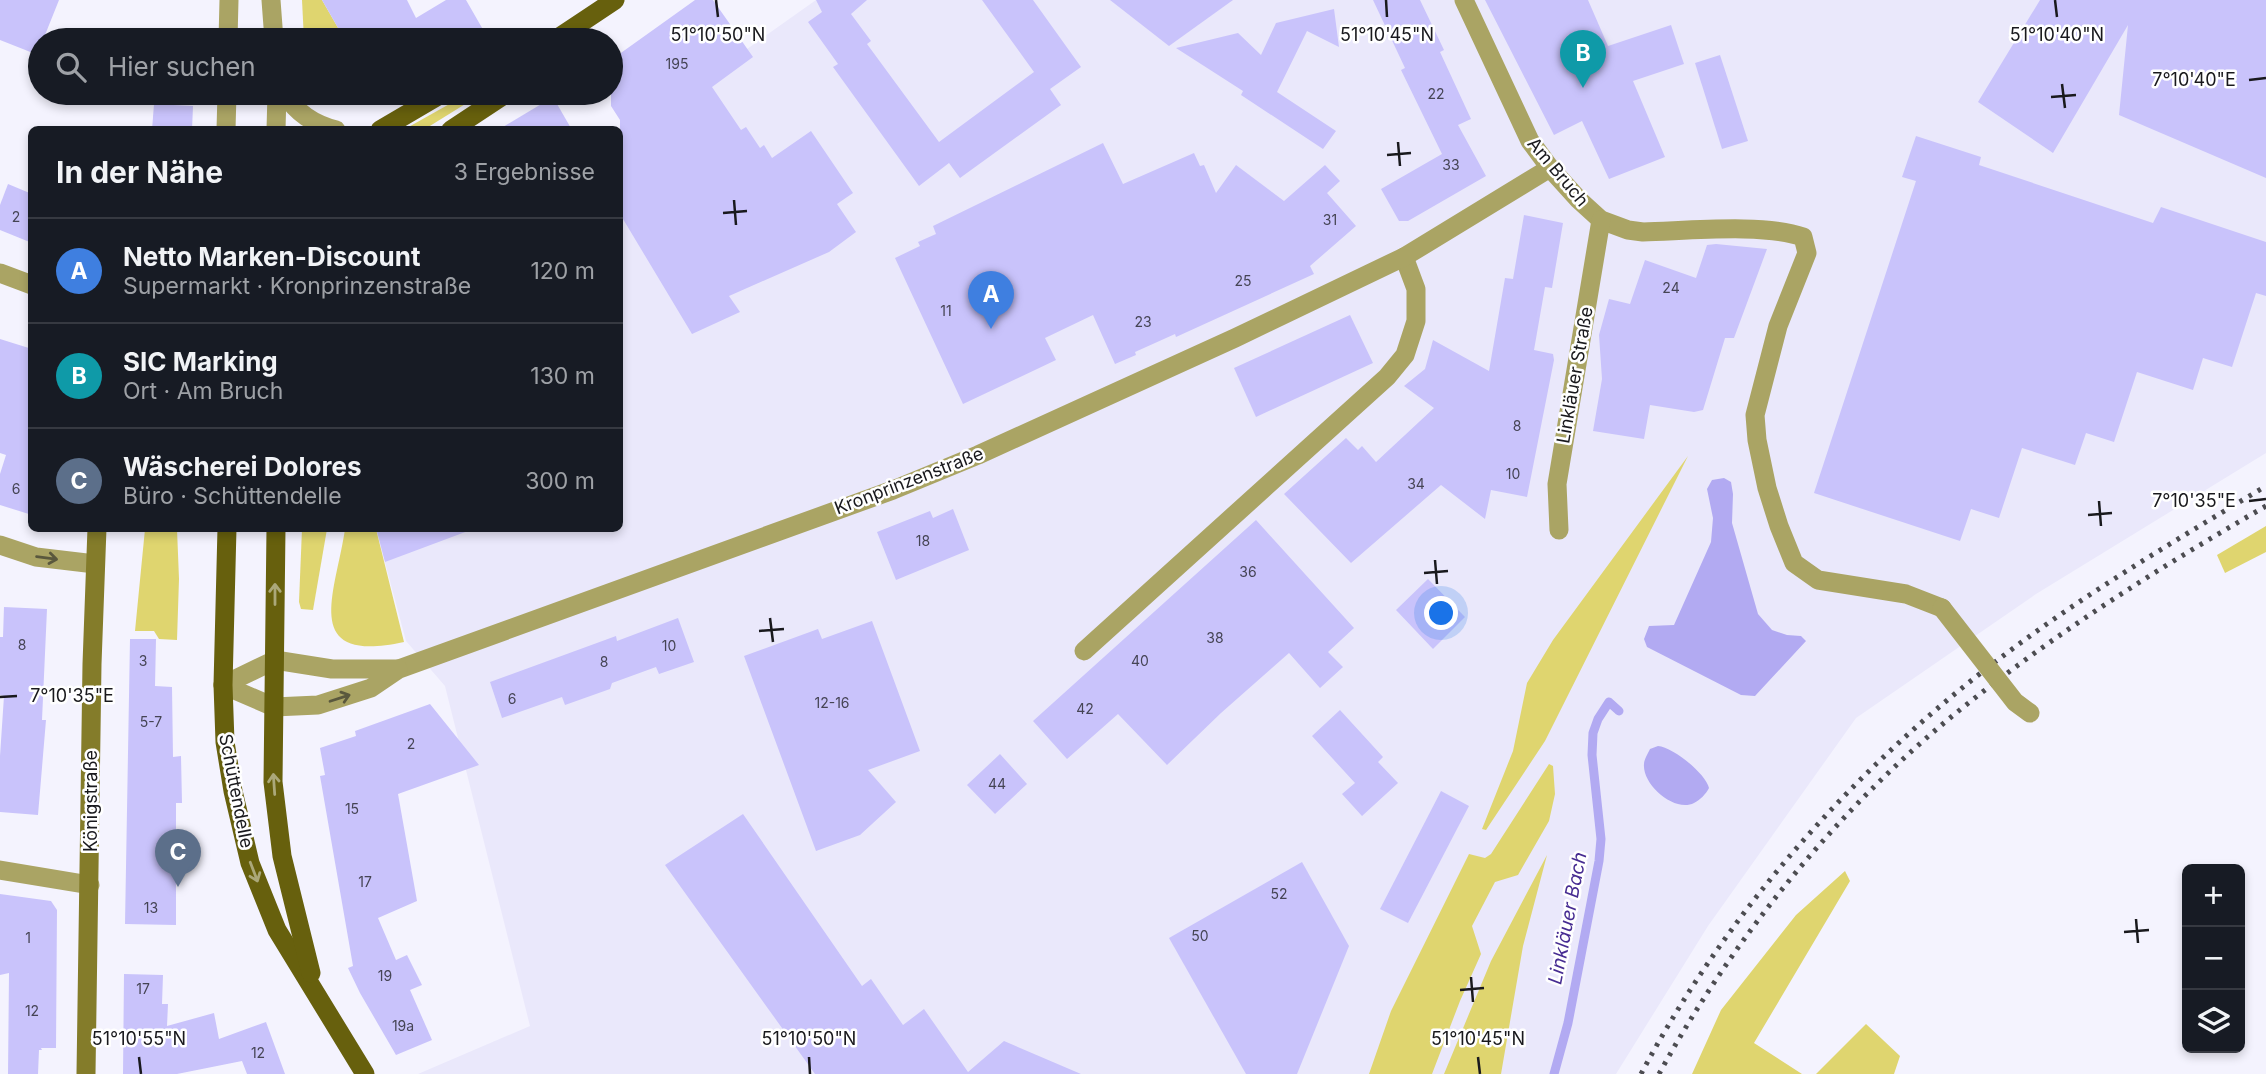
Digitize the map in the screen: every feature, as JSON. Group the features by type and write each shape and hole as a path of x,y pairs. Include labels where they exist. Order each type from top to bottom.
{"main road":[{"path":"573,28 615,0"},
{"path":"386,126 422,105"},
{"path":"457,126 489,105"},
{"name":"Königstraße","path":"86,1074 97,532"},
{"name":"Schüttendelle","path":"227,532 223,685 225,742 250,863 278,930 365,1074"},
{"name":"Schüttendelle","path":"276,532 273,782 282,856 316,995"}],"street":[{"path":"228,28 229,0"},
{"path":"271,0 273,28"},
{"name":"Am Bruch","path":"1464,0 1530,141 1550,168 1601,220 1628,230 1643,232 1748,230 1793,233 1803,237 1807,253 1778,326 1755,415 1767,488 1794,563 1818,580 1906,594 1942,608 2015,702 2030,713"},
{"path":"226,126 227,105"},
{"path":"276,126 277,105"},
{"path":"292,105 308,119 326,126"},
{"name":"Kronprinzenstraße","path":"223,685 274,707 318,705 372,688 399,668 893,490 978,456 1404,257 1550,168"},
{"name":"Linkläuer Straße","path":"1559,530 1557,484 1601,220"},
{"path":"1084,651 1387,377 1405,355 1416,321 1416,289 1404,257"},
{"path":"0,273 28,284"},
{"path":"0,545 36,557 94,564"},
{"path":"223,685 275,660"},
{"name":"Kronprinzenstraße","path":"275,660 332,669 399,668"},
{"path":"0,870 90,885"}],"shaded area":[{"path":"302,0 322,0 338,28 303,28"},
{"path":"816,0 2266,0 2266,453 2036,594 1856,718 1708,926 1616,1074 418,1074 530,1026 445,686 406,641 377,532 623,532 623,137"},
{"path":"448,105 464,105 430,126 410,126"},
{"path":"1688,456 1545,741 1486,830 1482,829 1513,751 1527,683 1553,640"},
{"path":"1724,478 1731,482 1732,523 1758,614 1772,630 1801,636 1806,641 1755,696 1741,695 1647,647 1644,639 1649,626 1674,625 1711,542 1713,518 1707,489 1712,480"},
{"path":"2266,526 2266,552 2225,573 2217,555"},
{"path":"145,532 177,532 177,640 159,639 154,631 135,631"},
{"path":"302,532 326,532 313,610 301,609"},
{"path":"344,532 377,532 404,642 371,646 349,643 337,633 332,618 332,599"},
{"path":"1658,746 1672,751 1696,769 1707,782 1709,788 1705,795 1694,803 1678,804 1669,801 1654,788 1648,780 1644,764 1650,749"},
{"path":"1549,764 1553,766 1555,794 1549,821 1518,875 1495,882 1472,926 1481,954 1432,1074 1369,1074 1391,1011 1469,854 1485,858 1491,854"},
{"path":"1547,855 1523,946 1501,1074 1444,1074 1491,961"},
{"path":"1845,871 1850,881 1754,1043 1802,1074 1692,1074 1721,1010 1796,915"},
{"path":"1866,1024 1900,1056 1894,1074 1816,1074"}],"building":[{"path":"0,0 59,0 48,28 28,28 28,51 0,40"},
{"path":"322,0 407,0 416,18 446,0 466,0 482,28 338,28"},
{"path":"695,0 713,0 753,57 712,87 741,130 746,127 760,148 764,145 772,158 811,131 853,193 837,204 856,232 829,252 729,296 740,312 692,334 623,219 623,126 620,126 620,120 611,105 623,105 623,51"},
{"path":"816,0 867,0 851,14 871,41 867,44 939,142 1034,72 982,0 1033,0 1081,67 1050,89 1061,105 960,178 949,163 919,186 833,67 838,64 808,22 822,12"},
{"path":"1110,0 1233,0 1169,46"},
{"path":"1373,0 1420,0 1444,50 1440,52 1471,119 1458,125 1486,176 1408,221 1399,221 1381,189 1442,154 1401,70 1405,68"},
{"path":"1485,0 1588,0 1608,46 1671,25 1684,64 1633,81 1665,157 1609,179 1582,121 1554,135"},
{"path":"2040,0 2266,0 2266,178 2119,115 2128,25 2053,153 1978,102"},
{"path":"1334,9 1339,47 1307,31 1277,92 1336,131 1323,149 1241,95 1243,91 1176,48 1238,33 1261,55 1276,23"},
{"path":"1720,55 1748,141 1722,149 1695,63"},
{"path":"154,105 193,106 192,126 152,126"},
{"path":"540,105 558,105 570,126 505,126"},
{"path":"1916,136 1981,157 1979,165 2153,223 2161,207 2266,242 2266,296 2256,293 2232,367 2203,358 2193,390 2137,372 2114,442 2086,433 2075,465 2022,448 1999,518 1971,509 1960,541 1814,493 1916,181 1902,177"},
{"path":"1103,143 1123,184 1194,153 1200,166 1204,165 1216,193 1236,165 1284,201 1325,165 1340,181 1327,193 1356,226 1310,266 1314,274 1176,337 1175,334 1135,352 1136,355 1115,364 1093,315 1045,338 1056,360 963,404 895,258 920,246 918,242 936,234 933,226"},
{"path":"8,184 28,192 28,241 0,230 0,205"},
{"path":"1524,215 1563,223 1552,288 1545,287 1534,350 1553,354 1554,360 1527,497 1491,490 1485,519 1441,485 1351,563 1284,494 1346,438 1358,450 1362,446 1376,462 1434,408 1404,386 1425,369 1433,340 1489,371 1505,278 1513,279"},
{"path":"1707,245 1767,249 1734,338 1725,338 1703,410 1694,412 1650,405 1644,439 1593,431 1602,379 1599,335 1609,299 1630,304 1645,260 1696,278"},
{"path":"1350,315 1373,363 1256,417 1234,368"},
{"path":"0,339 28,348 28,514 0,505 0,474 6,455 0,453"},
{"path":"953,509 969,550 896,580 877,532 930,511 933,518"},
{"path":"1256,520 1354,628 1328,652 1343,667 1320,688 1289,653 1167,765 1118,714 1067,759 1033,721"},
{"path":"377,532 465,532 385,562"},
{"path":"1428,579 1465,617 1433,649 1396,610"},
{"path":"4,607 47,609 42,720 46,720 38,815 0,812 4,696 0,695 0,637 3,637"},
{"path":"678,618 694,662 659,674 656,667 612,683 610,689 565,705 562,697 502,718 490,682 616,636 617,641"},
{"path":"872,621 920,751 868,770 896,802 860,835 816,851 744,656 818,629 822,639"},
{"path":"130,639 156,639 155,686 172,687 173,757 181,756 182,803 176,803 176,925 125,924"},
{"path":"430,704 479,765 398,794 417,901 378,918 396,960 407,955 422,985 410,990 432,1040 396,1055 348,968 353,966 320,776 325,775 320,748 356,736 355,731"},
{"path":"1340,710 1383,757 1378,762 1398,783 1362,816 1342,794 1355,783 1312,736"},
{"path":"1000,754 1027,784 995,814 967,785"},
{"path":"1441,791 1469,806 1408,923 1380,909"},
{"path":"743,814 862,986 871,979 903,1025 924,1009 968,1072 1004,1041 1081,1074 815,1074 665,865"},
{"path":"1302,862 1349,946 1297,1074 1246,1074 1169,938"},
{"path":"0,894 51,901 57,910 56,1048 39,1050 38,1074 8,1074 9,973 0,975"},
{"path":"124,974 163,975 162,1004 168,1004 167,1026 214,1013 219,1039 266,1022 285,1074 247,1074 242,1061 177,1074 123,1074"}],"waterway":[{"name":"Linkläuer Bach","path":"1554,1074 1568,1023 1599,861 1601,839 1592,755 1593,733 1609,702 1619,711"}],"railway":[{"path":"1641,1074 1713,955 1755,899 1799,845 1896,745 2003,656 2066,610 2266,486"},
{"path":"1659,1074 1721,972 1757,922 1794,874 1876,785 1966,705 2038,651 2150,576 2266,506"}],"place":[{"name":"SIC Marking","path":"1583,88"},
{"name":"Netto Marken-Discount","path":"991,329"},
{"name":"Wäscherei Dolores","path":"178,887"}]}
